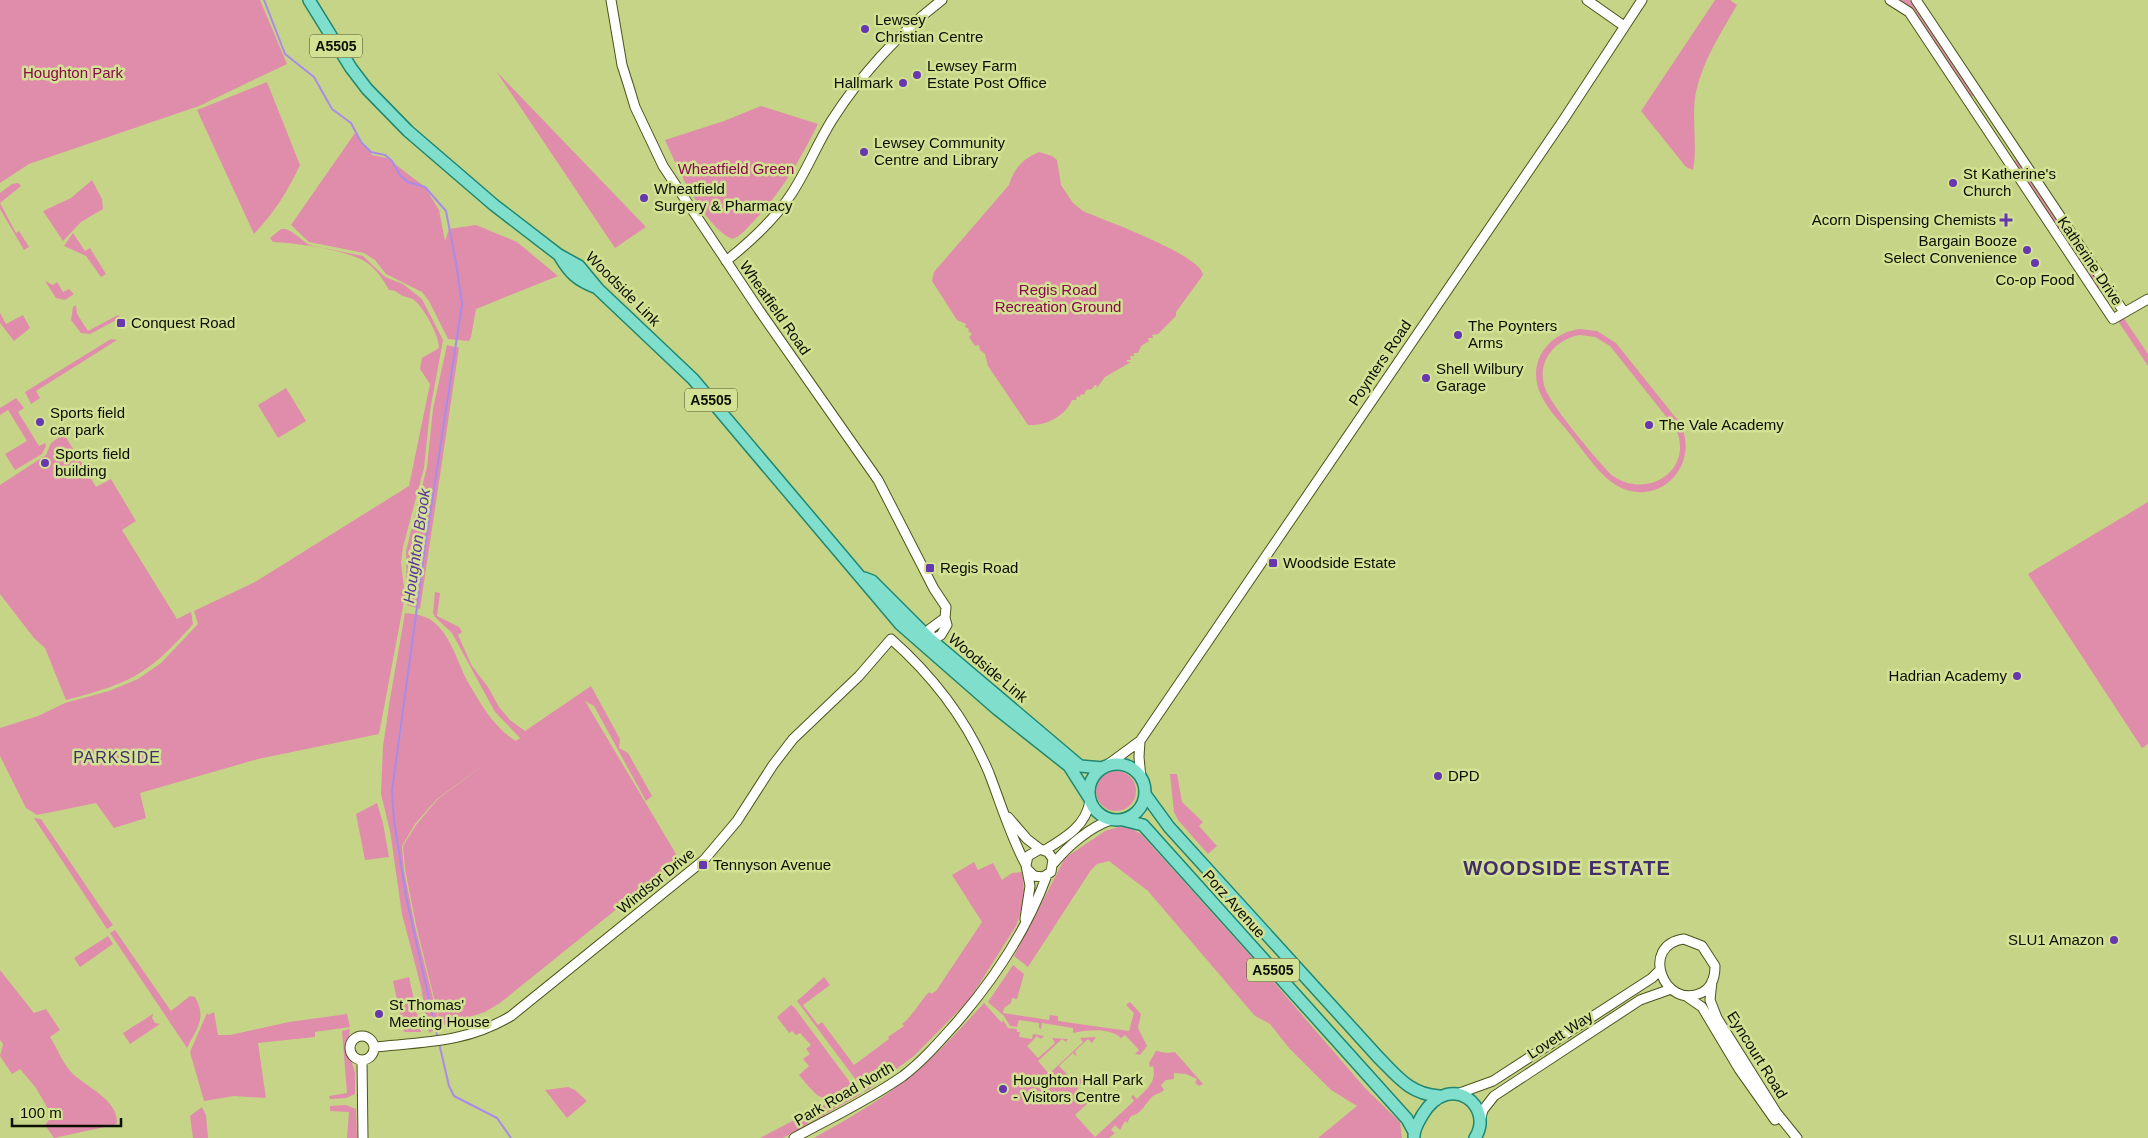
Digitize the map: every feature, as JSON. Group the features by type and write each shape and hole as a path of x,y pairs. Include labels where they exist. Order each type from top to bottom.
{"main road":[{"name":"Woodside Link","path":"309,0 362,82 408,131 494,205 558,255 570,273 598,289 693,379 860,576 872,581 927,642 997,709 1069,766 1090,800"},
{"name":"Woodside Link","path":"927,642 1080,766 1105,767"},
{"path":"1122,765 1130,767 1141,778 1145,794 1140,808 1130,817 1117,820 1098,814 1090,800 1089,792 1093,778 1105,767 1122,765"},
{"name":"Porz Avenue","path":"1145,794 1169,826 1379,1058 1409,1087 1424,1095 1439,1096"},
{"name":"Porz Avenue","path":"1117,820 1143,825 1407,1119 1415,1135"},
{"path":"1457,1094 1464,1096 1475,1105 1479,1123 1476,1137"},
{"name":"A5505","path":"1415,1135 1427,1108 1439,1096 1457,1094"}],"street":[{"name":"Wheatfield Road","path":"611,0 622,64 635,107 663,166 726,261 878,480 934,589 944,603 944,618 930,629 927,642"},
{"path":"726,261 764,227 791,194 832,121 871,67 910,27 942,0"},
{"path":"1588,0 1624,26"},
{"name":"Poynters Road","path":"1105,767 1140,741 1564,119 1642,0"},
{"name":"Katherine Drive","path":"1890,0 1909,12 2113,319 2124,312 1916,0"},
{"path":"2124,312 2148,299"},
{"name":"Windsor Drive","path":"374,1047 446,1040 480,1032 511,1016 692,871 737,822 773,765 793,740 859,676 891,639 920,665 940,687 969,731 1003,811"},
{"path":"1140,741 1138,757 1141,778"},
{"path":"1020,934 1028,907 1030,886 1027,867 1028,856 1065,838 1081,823 1088,812 1090,800"},
{"path":"1003,811 1027,839 1051,855 1054,863"},
{"path":"1003,811 1027,867 1038,877 1047,875"},
{"path":"1020,934 1037,904 1047,875 1063,852 1100,824 1117,820"},
{"name":"Park Road North","path":"794,1138 877,1093 917,1065 942,1040 982,992 1020,934"},
{"path":"1679,940 1688,940 1702,946 1713,961 1715,974 1703,992 1686,996 1671,989 1660,970 1661,957 1668,946 1679,940"},
{"name":"Lovett Way","path":"1457,1094 1493,1081 1652,978 1660,970"},
{"name":"Eyncourt Road","path":"1712,981 1710,1000 1717,1018 1776,1112 1797,1138"},
{"name":"Lovett Way","path":"1479,1123 1483,1110 1494,1096 1640,1000 1671,989"},
{"name":"Eyncourt Road","path":"1686,996 1702,1007 1739,1069 1789,1138"},
{"path":"365,1037 371,1041 374,1047 372,1054 362,1060 355,1057 351,1050 355,1039 365,1037"},
{"path":"362,1060 363,1138"}],"green space":[{"name":"Houghton Park","path":"0,0 260,0 287,64 199,106 29,164 0,183"},
{"path":"1715,0 1730,0 1737,5 1713,47 1699,80 1694,112 1695,150 1693,170 1686,167 1641,111"},
{"path":"1898,0 1909,0 1916,5 1974,94 1970,99"},
{"path":"496,71 646,227 615,248"},
{"path":"267,82 300,165 280,201 254,234 197,110"},
{"name":"Wheatfield Green","path":"761,106 818,124 781,188 746,229 732,239 721,232 701,209 684,180 665,140 724,121"},
{"path":"355,133 372,155 387,158 425,187 439,210 445,241 449,229 476,225 517,242 558,276 476,309 469,341 448,339 429,301 422,292 386,274 375,260 364,253 309,242 291,225"},
{"name":"Regis Road Recreation Ground","path":"1039,152 1052,156 1057,160 1061,185 1073,203 1083,211 1170,248 1198,267 1203,275 1176,312 1176,316 1158,334 1152,335 1153,338 1148,338 1149,341 1141,346 1138,353 1130,356 1131,360 1127,360 1127,362 1131,362 1105,377 1096,389 1097,386 1095,385 1092,389 1086,390 1084,395 1077,396 1076,400 1072,400 1066,410 1056,418 1045,423 1028,425 988,366 985,354 980,350 979,345 975,346 969,337 972,334 965,327 966,324 957,320 932,281 934,272 1009,185 1020,165"},
{"path":"2018,159 2102,286 2097,289 2012,162"},
{"path":"92,180 102,199 103,209 81,222 63,241 43,211 71,198"},
{"path":"18,183 21,186 0,203 0,193 12,184"},
{"path":"0,203 16,233 19,231 29,247 24,250 0,209"},
{"path":"281,229 286,229 309,245 323,248 295,244 273,242 270,238"},
{"path":"73,233 85,251 90,248 106,274 101,277 86,256 64,246"},
{"path":"329,249 363,256 385,277 403,284 422,299 443,340 430,411 424,468 403,547 401,563 405,596 379,734 258,759 140,793 146,818 114,828 96,803 37,815 26,808 0,756 0,728 38,716 65,703 109,691 138,679 161,663 198,624 194,611 255,582 409,486 430,384 420,369 422,358 439,348 438,343 430,322 418,304 411,298 389,290 376,271 362,260"},
{"path":"45,281 53,285 57,282 63,292 69,289 74,294 65,300 56,298"},
{"path":"76,305 77,314 88,331 118,315 120,318 90,334 81,333 71,320 73,307"},
{"path":"0,313 6,324 23,315 30,328 14,341 0,323"},
{"path":"2123,317 2148,354 2148,366 2118,321"},
{"path":"1580,329 1597,331 1616,343 1680,423 1684,435 1685,455 1681,467 1674,477 1663,486 1645,492 1622,488 1612,482 1595,466 1544,401 1537,383 1536,372 1538,362 1542,352 1549,343 1568,332","holes":["1580,335 1595,337 1610,346 1676,429 1680,444 1679,457 1673,468 1664,477 1653,482 1640,485 1626,483 1613,476 1565,419 1545,388 1543,369 1550,353 1563,341 1571,337"]},
{"path":"111,339 117,340 36,391 40,398 31,404 25,392"},
{"path":"447,345 459,348 420,609 407,605 406,551 427,467 433,409"},
{"path":"286,388 306,421 278,438 258,405"},
{"path":"16,398 24,408 18,412 39,446 45,443 46,446 42,454 15,470 5,454 27,441 8,410 0,415 0,408"},
{"path":"64,434 96,487 111,479 136,521 122,530 177,619 191,612 193,624 163,655 137,675 107,688 66,700 45,648 34,638 0,594 0,485 46,455 51,443"},
{"path":"2148,502 2148,744 2142,748 2028,574"},
{"path":"435,592 440,593 437,616 459,627 462,632 458,635 472,666 488,687 499,707 510,720 525,731 591,686 620,739 619,748 628,753 652,796 646,801 594,706 585,701 679,859 500,1003 485,1012 441,1026 416,925 405,869 403,846 416,825 438,799 490,760 437,799 415,824 402,846 404,870 415,926 440,1026 429,1033 421,987 402,914 390,831 381,794 383,746 405,613 425,617 438,626 449,640 468,682 489,715 508,736 516,741 520,738 495,712 452,633 435,617 433,613"},
{"path":"1120,771 1127,774 1133,780 1136,791 1135,799 1127,808 1120,811 1112,811 1105,808 1097,799 1096,787 1099,780 1108,772"},
{"path":"1170,774 1177,774 1182,802 1203,822 1199,826 1217,846 1208,854 1178,820 1174,812"},
{"path":"377,803 383,823 389,857 365,860 356,814"},
{"path":"34,818 41,819 113,925 107,929"},
{"path":"1125,825 1141,834 1266,973 1365,1088 1400,1122 1402,1138 1318,1138 1357,1106 1331,1090 1289,1048 1270,1024 1255,1016 1148,891 1109,861 1097,864 1091,870 1028,967 1014,956 1065,858 1105,831"},
{"path":"974,862 978,870 993,863 1002,880 1012,873 1022,872 1025,900 1016,926 969,1000 914,1056 865,1092 797,1001 824,977 830,985 803,1005 818,1025 822,1022 854,1065 889,1039 888,1037 904,1026 902,1024 928,993 930,992 931,994 936,991 982,922 952,875"},
{"path":"115,930 171,1011 190,996 195,997 199,1004 200,1017 197,1029 187,1048 110,933"},
{"path":"108,936 113,944 80,967 74,958"},
{"path":"1013,965 1024,974 1017,999 1012,998 1011,1003 1004,1008 1003,1013 1049,1020 1050,1015 1058,1016 1058,1021 1129,1031 1134,1013 1126,1005 1130,1002 1141,1014 1138,1028 1147,1046 1140,1055 1135,1054 1139,1050 1125,1035 1121,1038 1110,1032 1098,1030 1073,1033 1073,1028 1042,1023 1041,1029 1039,1028 1039,1023 1019,1020 1017,1027 1010,1026 1004,1016 988,1002"},
{"path":"0,970 34,1013 46,1009 60,1030 50,1037 63,1062 73,1074 101,1095 113,1107 117,1123 54,1138 45,1125 52,1116 36,1088 20,1069 12,1074 0,1056 3,1044 0,1040"},
{"path":"409,977 421,1032 404,1032 393,981"},
{"path":"984,1003 1002,1023 1003,1020 1008,1028 1017,1029 1017,1032 1020,1032 1019,1037 1032,1039 1033,1034 1044,1036 1041,1039 1037,1036 1027,1046 1038,1058 1055,1043 1052,1038 1068,1039 1066,1042 1062,1039 1038,1061 1049,1074 1083,1042 1080,1038 1096,1037 1092,1043 1088,1039 1075,1051 1077,1057 1073,1053 1059,1066 1071,1078 1076,1074 1082,1081 1076,1092 1078,1100 1082,1100 1087,1095 1092,1099 1075,1115 1095,1137 1134,1101 1131,1097 1133,1095 1137,1099 1150,1085 1154,1072 1153,1066 1150,1067 1149,1063 1156,1051 1175,1052 1203,1084 1199,1086 1195,1083 1197,1079 1186,1074 1174,1073 1174,1079 1166,1080 1161,1085 1164,1090 1153,1096 1141,1110 1131,1116 1127,1123 1125,1121 1120,1130 1115,1125 1111,1130 1115,1133 1109,1138 814,1138 870,1105 913,1074"},
{"path":"791,1005 855,1089 829,1098 823,1098 818,1096 799,1075 809,1066 803,1059 810,1054 806,1049 811,1045 800,1033 796,1035 792,1031 789,1033 777,1017"},
{"path":"214,1012 218,1035 230,1035 289,1022 347,1014 350,1027 315,1032 315,1037 258,1043 266,1098 234,1096 204,1101 190,1052 207,1013 208,1015"},
{"path":"153,1014 152,1018 155,1023 160,1024 130,1044 123,1033"},
{"path":"350,1029 347,1049 355,1072 355,1094 346,1098 330,1099 329,1096 347,1093 342,1031"},
{"path":"568,1087 575,1090 587,1101 567,1118 545,1090"},
{"path":"859,1092 861,1094 783,1138 760,1138 817,1108"},
{"path":"346,1105 356,1109 357,1138 347,1138 349,1112 330,1111 330,1106"},
{"path":"202,1107 206,1115 208,1138 193,1138 190,1116"}],"waterway":[{"name":"Houghton Brook","path":"264,0 285,54 314,77 332,109 351,123 361,142 371,152 385,155 392,161 400,175 408,182 425,187 446,211 456,263 462,304 425,548 392,791 394,820 406,896 438,1039"},
{"name":"Houghton Brook","path":"439,1043 449,1086 454,1096 497,1118 511,1138"}],"place":[{"name":"Lewsey Christian Centre","path":"865,29"},
{"name":"Lewsey Farm Estate Post Office","path":"917,75"},
{"name":"Hallmark","path":"903,83"},
{"name":"Lewsey Community Centre and Library","path":"864,152"},
{"name":"St Katherine's Church","path":"1953,183"},
{"name":"Wheatfield Surgery & Pharmacy","path":"644,198"},
{"name":"Acorn Dispensing Chemists","path":"2006,220"},
{"name":"Bargain Booze Select Convenience","path":"2027,250"},
{"name":"Co-op Food","path":"2035,263"},
{"name":"Conquest Road","path":"121,323"},
{"name":"The Poynters Arms","path":"1458,335"},
{"name":"Shell Wilbury Garage","path":"1426,378"},
{"name":"Sports field car park","path":"40,422"},
{"name":"The Vale Academy","path":"1649,425"},
{"name":"Sports field building","path":"45,463"},
{"name":"Woodside Estate","path":"1273,563"},
{"name":"Regis Road","path":"930,568"},
{"name":"Hadrian Academy","path":"2017,676"},
{"name":"DPD","path":"1438,776"},
{"name":"Tennyson Avenue","path":"703,865"},
{"name":"SLU1 Amazon","path":"2114,940"},
{"name":"St Thomas' Meeting House","path":"379,1014"},
{"name":"Houghton Hall Park - Visitors Centre","path":"1003,1089"}],"district":[{"name":"PARKSIDE","path":"117,757"},
{"name":"WOODSIDE ESTATE","path":"1567,868"}]}
